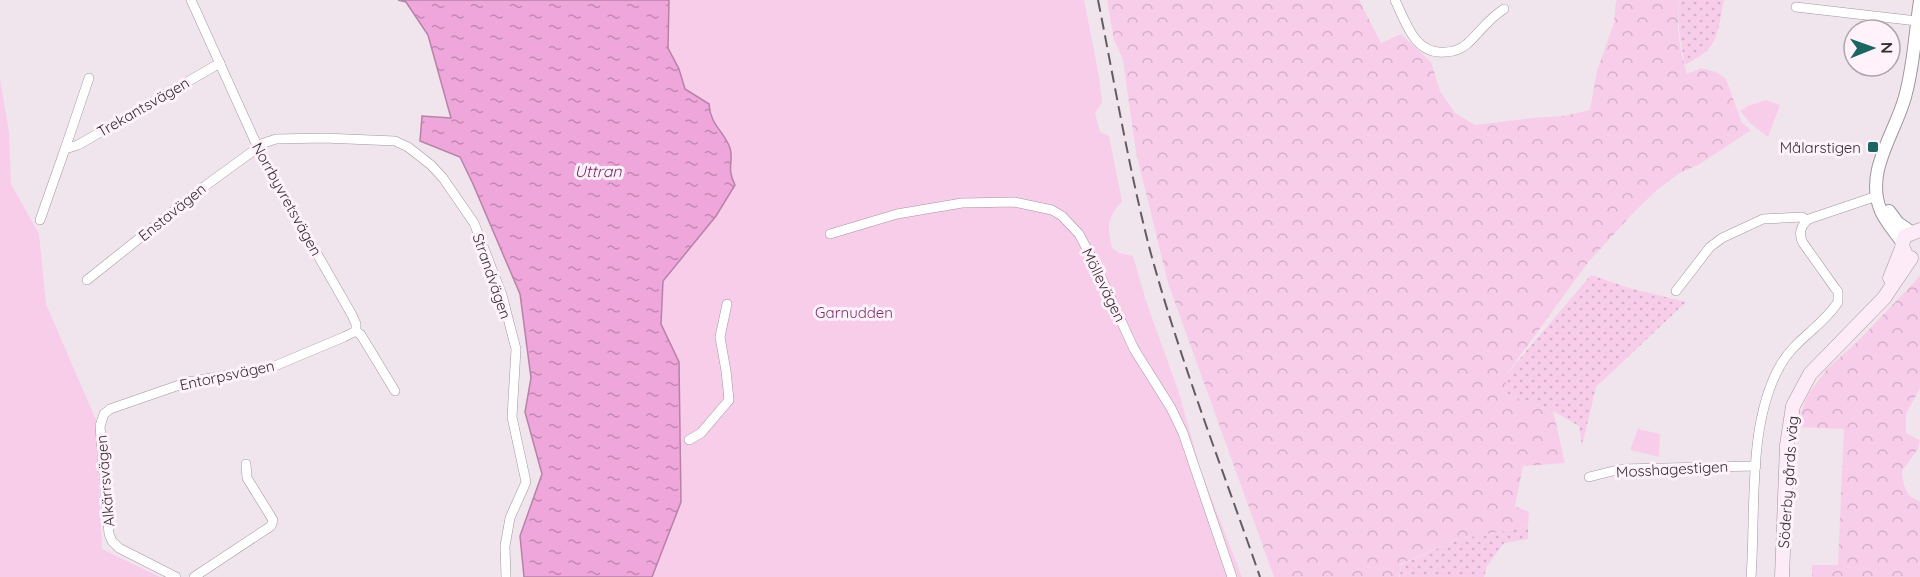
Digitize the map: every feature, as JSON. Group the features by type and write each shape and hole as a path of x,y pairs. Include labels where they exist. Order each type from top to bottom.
{"main road":[{"name":"Söderby gårds väg","path":"1782,577 1787,445 1793,406 1810,374 1874,309 1896,267 1913,241"}],"street":[{"name":"Norrbyvretsvägen","path":"191,0 264,161 352,315 356,331 395,391"},
{"path":"1395,0 1411,34 1421,46 1434,53 1448,52 1466,46 1491,18 1504,9"},
{"path":"1913,241 1876,196 1877,173 1906,95 1914,56 1920,1"},
{"path":"1796,7 1917,21"},
{"name":"Trekantsvägen","path":"65,149 78,144 219,63"},
{"name":"Trekantsvägen","path":"40,220 89,78"},
{"name":"Strandvägen","path":"258,147 276,139 324,138 395,141 408,147 431,165 474,223 502,295 516,349 512,417 526,482 510,518 505,546 506,577"},
{"name":"Enstavägen","path":"87,280 258,147"},
{"path":"1751,577 1758,434 1776,373 1792,348 1838,302 1838,292 1800,238 1802,226 1807,220 1876,196"},
{"name":"Möllevägen","path":"830,234 897,214 962,203 1014,202 1044,208 1062,216 1079,234 1134,349 1171,408 1183,433 1232,577"},
{"path":"1676,291 1710,247 1722,238 1763,219 1802,217 1807,220"},
{"path":"689,440 701,433 729,400 720,337 727,304"},
{"name":"Entorpsvägen","path":"101,420 110,409 169,387 270,368 356,331"},
{"name":"Alkärrsvägen","path":"101,420 108,521 112,541 119,548 176,577"},
{"path":"194,577 271,526 273,520 247,478 246,464"},
{"name":"Mosshagestigen","path":"1589,477 1621,469 1756,466"}],"green space":[{"name":"Garnudden","path":"522,0 1084,0 1102,103 1095,113 1100,132 1109,136 1122,201 1111,218 1109,233 1112,248 1119,253 1133,256 1146,301 1178,390 1201,471 1242,577 584,577"},
{"path":"1107,0 1359,0 1381,43 1401,34 1431,62 1440,91 1455,113 1475,125 1564,116 1590,110 1597,71 1614,23 1616,0 1680,0 1679,37 1687,74 1701,68 1716,72 1726,79 1742,123 1751,130 1700,164 1678,174 1636,210 1589,261 1506,375 1506,394 1553,411 1565,463 1523,466 1515,506 1529,512 1528,527 1458,539 1401,564 1399,577 1274,577 1168,283 1136,152 1123,60 1114,40"},
{"path":"1680,0 1724,0 1715,40 1705,52 1685,65 1679,24"},
{"path":"0,79 9,132 11,184 39,234 46,304 96,420 102,549 160,577 0,577"},
{"path":"1766,100 1780,105 1768,137 1751,124 1740,111"},
{"path":"1591,275 1629,288 1686,302 1596,387 1582,446 1579,426 1553,411 1506,394 1506,375"},
{"path":"1920,276 1920,388 1906,414 1906,433 1920,440 1918,449 1902,471 1908,493 1920,501 1920,577 1812,577 1812,565 1838,565 1844,429 1796,427 1807,396 1827,369 1859,340"},
{"path":"1638,429 1660,434 1659,457 1630,450"},
{"path":"1528,527 1528,539 1504,543 1487,566 1484,577 1400,577 1401,565 1458,539"}],"water":[{"name":"Uttran","path":"398,0 669,0 668,48 679,69 685,89 709,104 712,117 730,148 731,174 735,185 716,216 663,281 661,324 679,362 681,502 652,577 524,577 520,536 542,474 525,412 531,378 520,294 460,157 420,141 422,116 451,118 428,35 406,2"}],"railway":[{"path":"1098,0 1129,159 1151,254 1189,376 1260,577"}],"place":[{"name":"Målarstigen","path":"1873,147"}]}
